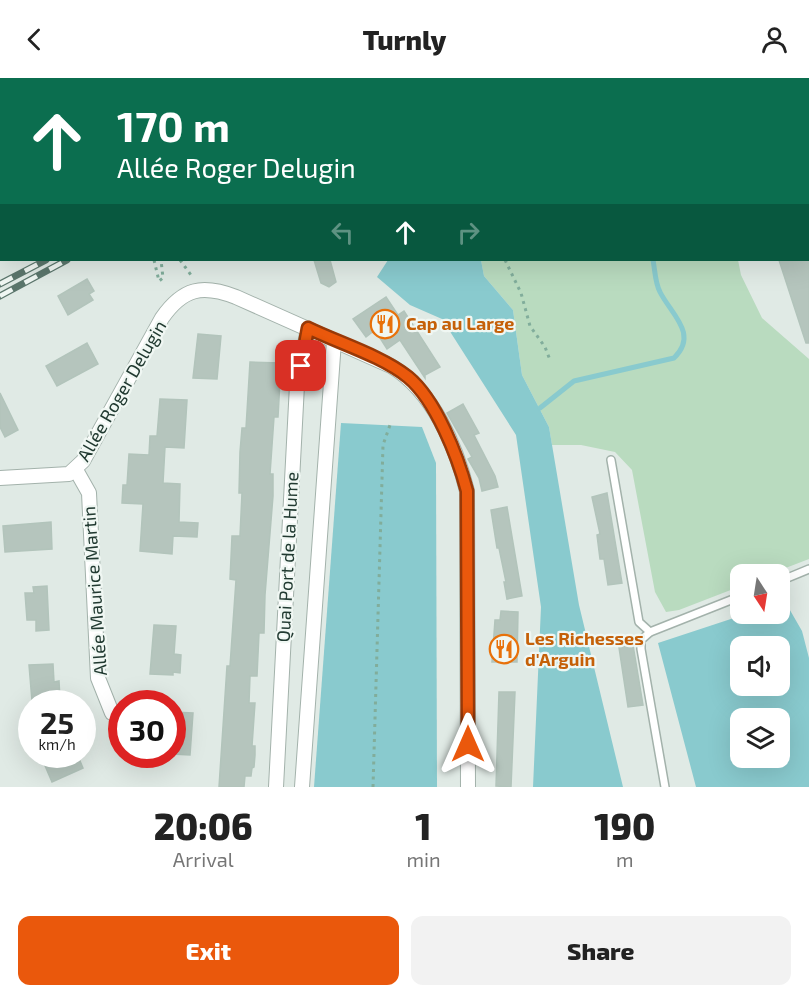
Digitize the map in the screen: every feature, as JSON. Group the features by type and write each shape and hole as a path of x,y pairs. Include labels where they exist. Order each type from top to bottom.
{"street":[{"path":"200,289 226,293 391,366 419,387 436,416 462,469 467,491 468,787"},
{"name":"Allée Roger Delugin","path":"0,478 69,474 76,470 83,462 162,318 177,298 200,289"},
{"name":"Quai Port de la Hume","path":"276,787 297,385 308,328"},
{"name":"Quai Port de la Hume","path":"302,787 339,343"},
{"name":"Allée Maurice Martin","path":"76,470 89,493 98,678 108,703"}],"lane":[{"path":"611,460 639,622 650,632"},
{"path":"790,577 809,569"},
{"path":"665,787 641,640 650,632 730,600"}],"path":[{"path":"154,261 157,280 160,281 163,278 161,261"},
{"path":"181,261 200,289"},
{"path":"505,261 521,293 530,326 545,347 550,360"},
{"path":"372,787 383,445 390,425"}],"green space":[{"path":"481,261 738,261 741,275 762,318 809,359 809,559 790,566 790,564 730,564 730,590 679,610 666,612 655,592 632,470 615,452 581,445 552,445 549,427 522,375 513,310 484,276"}],"water":[{"path":"387,261 481,261 484,276 513,310 522,375 549,427 579,605 623,787 533,787 541,607 516,435 442,319 410,305 377,277"},
{"path":"341,423 422,427 436,463 437,787 314,787"},
{"path":"790,610 802,631 809,658 809,787 696,787 658,643 730,619 730,624 790,624"}],"building":[{"path":"314,261 330,261 336,282 329,287 321,283"},
{"path":"779,261 809,261 809,343 806,343"},
{"path":"87,279 94,291 89,294 93,300 68,315 58,296"},
{"name":"Cap au Large","path":"386,297 398,315 404,311 440,367 425,375 425,378 400,340 387,349 375,330 366,337 353,319"},
{"path":"198,334 221,336 217,379 193,378"},
{"path":"87,343 98,364 57,386 46,366"},
{"path":"250,362 281,363 278,417 274,417 270,474 273,474 273,496 264,633 259,633 257,676 250,676 249,703 255,703 252,746 255,746 254,767 251,776 245,776 244,787 219,787 227,666 230,666 236,580 230,579 232,536 240,536 242,493 239,493 240,452 242,428 246,428"},
{"path":"0,393 18,430 5,437 0,427"},
{"path":"160,399 187,400 184,448 165,447 163,483 180,484 179,522 198,523 197,537 173,536 172,554 140,551 143,504 122,503 123,485 127,485 129,454 149,455 150,436 157,436"},
{"path":"463,404 479,433 474,435 495,476 498,487 482,491 479,478 468,459 472,457 447,413"},
{"path":"607,493 622,583 608,585 604,559 600,559 597,535 600,534 592,497"},
{"path":"507,507 522,596 507,599 504,582 506,582 499,548 497,548 491,510"},
{"path":"51,522 52,549 5,552 3,526"},
{"path":"47,586 49,630 36,631 36,620 27,620 25,593 34,593 33,587"},
{"path":"501,611 518,612 517,662 492,662 495,620 500,620"},
{"path":"154,625 176,626 174,654 181,655 180,673 150,674"},
{"path":"632,639 643,705 628,707 618,641"},
{"path":"53,664 54,682 59,681 60,690 31,690 29,665"},
{"path":"499,692 515,692 511,787 496,786"},
{"path":"186,713 193,713 190,755 186,755"},
{"path":"46,768 83,768 52,782"}],"waterway":[{"path":"540,408 574,381 674,358 681,349 684,341 683,332 676,316 658,288 653,261"}],"railway":[{"path":"0,284 44,261"},
{"path":"0,296 65,261"}],"place":[{"name":"Cap au Large","path":"385,324"},
{"name":"Les Richesses d'Arguin","path":"504,649"}],"route":[{"path":"301,366 308,328 391,366 419,387 462,469 467,491 468,513 468,744"}]}
